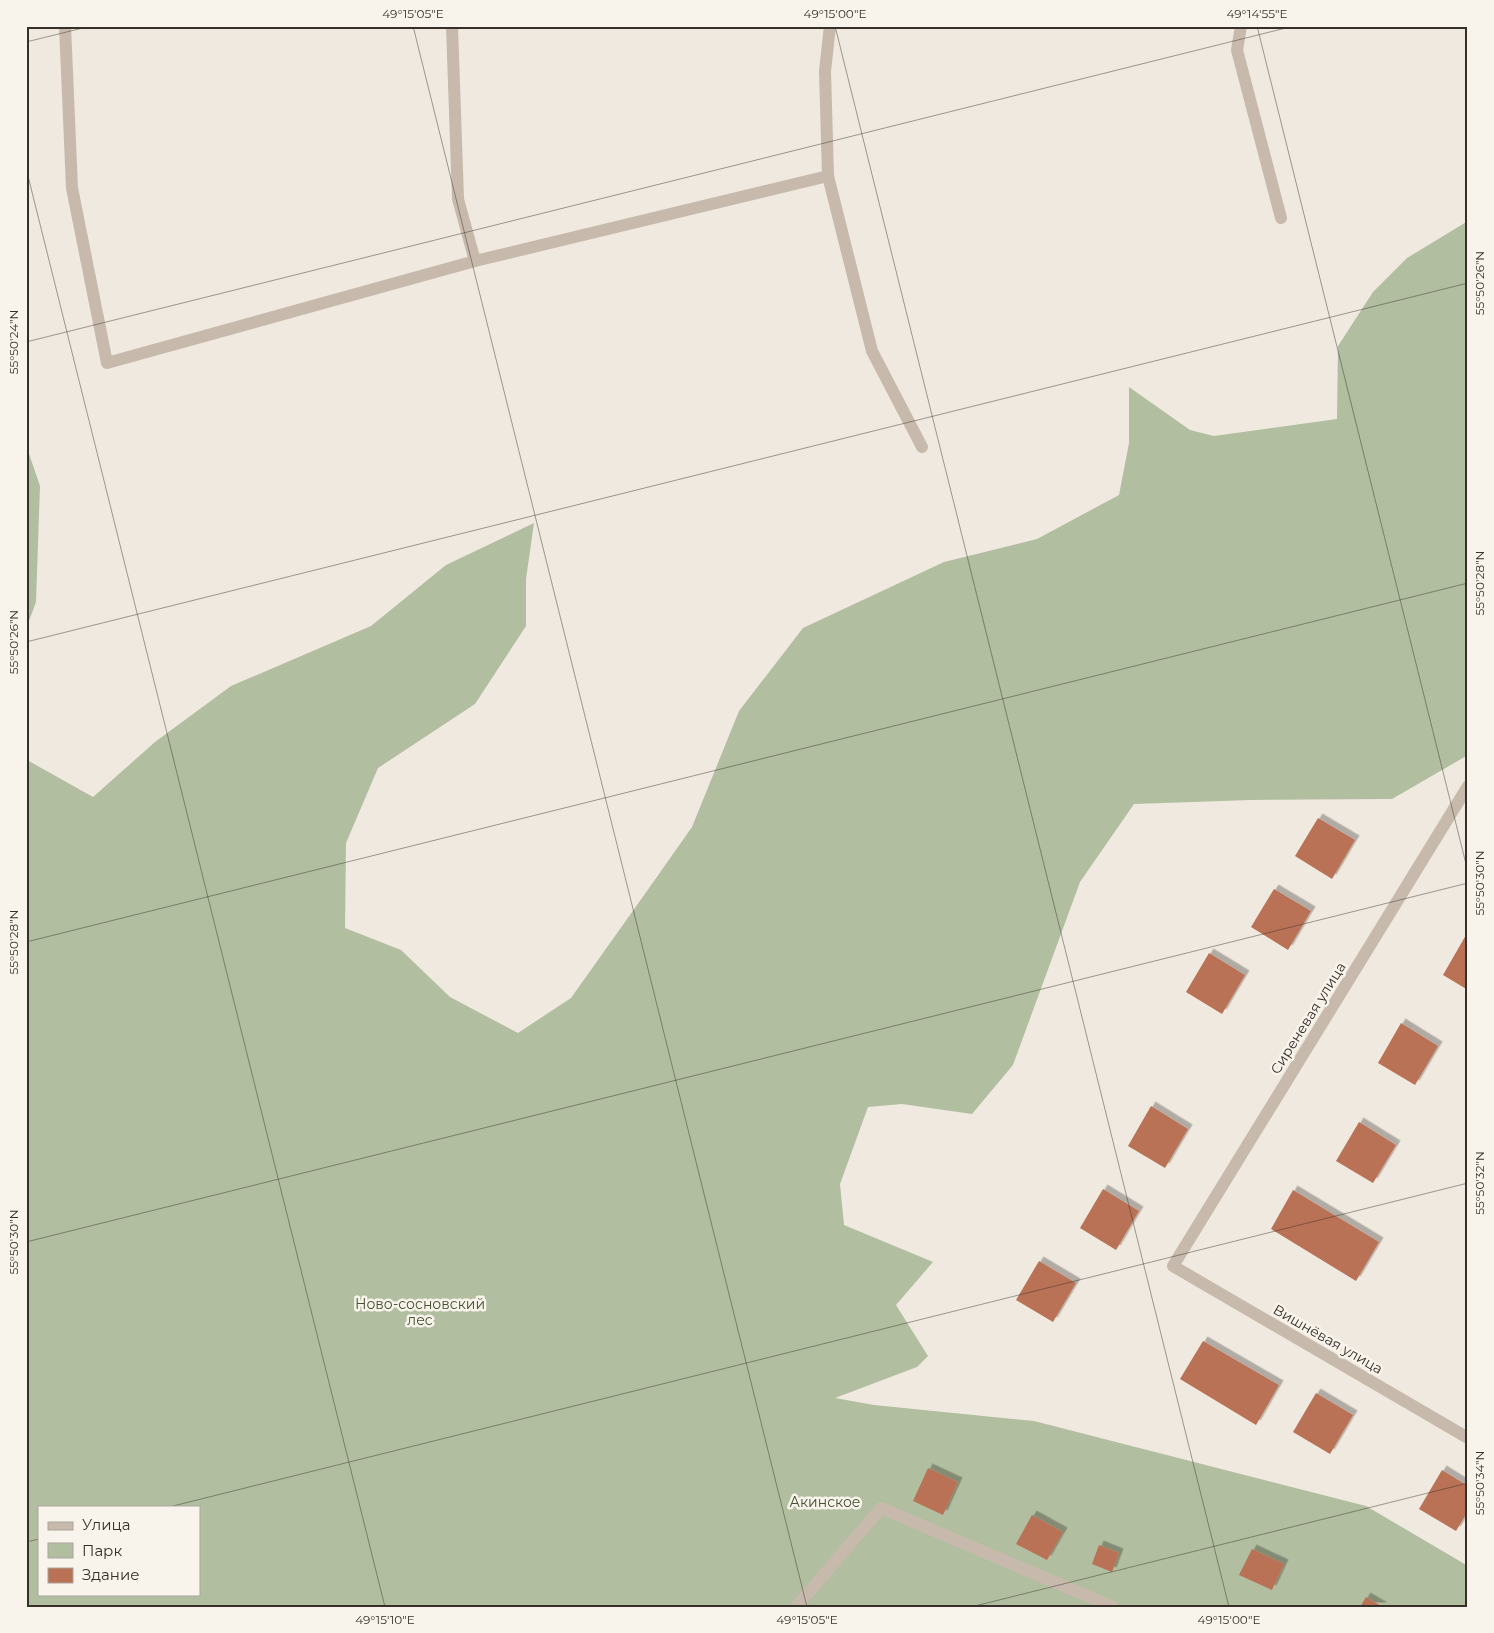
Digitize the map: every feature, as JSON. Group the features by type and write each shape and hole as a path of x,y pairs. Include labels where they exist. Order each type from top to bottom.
{"street":[{"path":"66,26 72,188 107,363 475,261 828,176"},
{"path":"452,26 458,199 475,261"},
{"path":"830,26 825,71 828,176 872,351 922,447"},
{"path":"1241,26 1237,50 1281,218"},
{"name":"Сиреневая улица","path":"1173,1266 1468,786"},
{"name":"Вишнёвая улица","path":"1173,1266 1468,1438"},
{"path":"796,1607 881,1508 1110,1606"}],"green space":[{"name":"Ново-сосновский лес","path":"1468,221 1468,755 1392,799 1251,800 1134,804 1080,882 1013,1065 972,1114 902,1104 868,1107 840,1184 844,1225 933,1262 896,1305 928,1356 917,1367 835,1398 874,1405 1034,1421 1366,1506 1468,1566 1468,1607 26,1607 26,757 27,760 93,797 155,742 231,686 371,626 446,565 534,523 526,579 526,626 475,704 378,768 346,843 345,928 401,950 450,997 518,1033 571,998 692,827 739,711 803,628 944,562 1037,539 1119,495 1129,443 1129,387 1190,430 1214,436 1337,419 1338,346 1373,292 1407,258"},
{"path":"26,445 40,486 36,602 26,629"}],"building":[{"path":"1318,818 1355,840 1332,879 1295,856"},
{"path":"1274,889 1311,911 1288,950 1251,927"},
{"path":"1466,935 1468,937 1468,990 1443,975"},
{"path":"1209,953 1245,975 1222,1014 1186,992"},
{"path":"1401,1023 1438,1046 1415,1085 1378,1063"},
{"path":"1151,1106 1188,1129 1165,1168 1128,1146"},
{"path":"1359,1122 1396,1145 1373,1183 1336,1161"},
{"path":"1103,1189 1139,1211 1116,1250 1080,1228"},
{"path":"1293,1190 1379,1242 1356,1281 1271,1229"},
{"path":"1039,1261 1076,1283 1053,1322 1016,1300"},
{"path":"1203,1341 1279,1385 1256,1425 1180,1379"},
{"path":"1316,1393 1353,1415 1330,1454 1293,1432"},
{"path":"928,1468 958,1482 943,1515 913,1501"},
{"path":"1442,1470 1468,1486 1468,1511 1456,1531 1419,1509"},
{"path":"1032,1515 1063,1532 1047,1560 1016,1544"},
{"path":"1099,1545 1119,1553 1112,1572 1092,1564"},
{"path":"1252,1549 1284,1564 1272,1590 1239,1575"},
{"path":"1366,1597 1383,1607 1360,1607"}],"park label":[{"name":"Акинское","path":"825,1502"}]}
